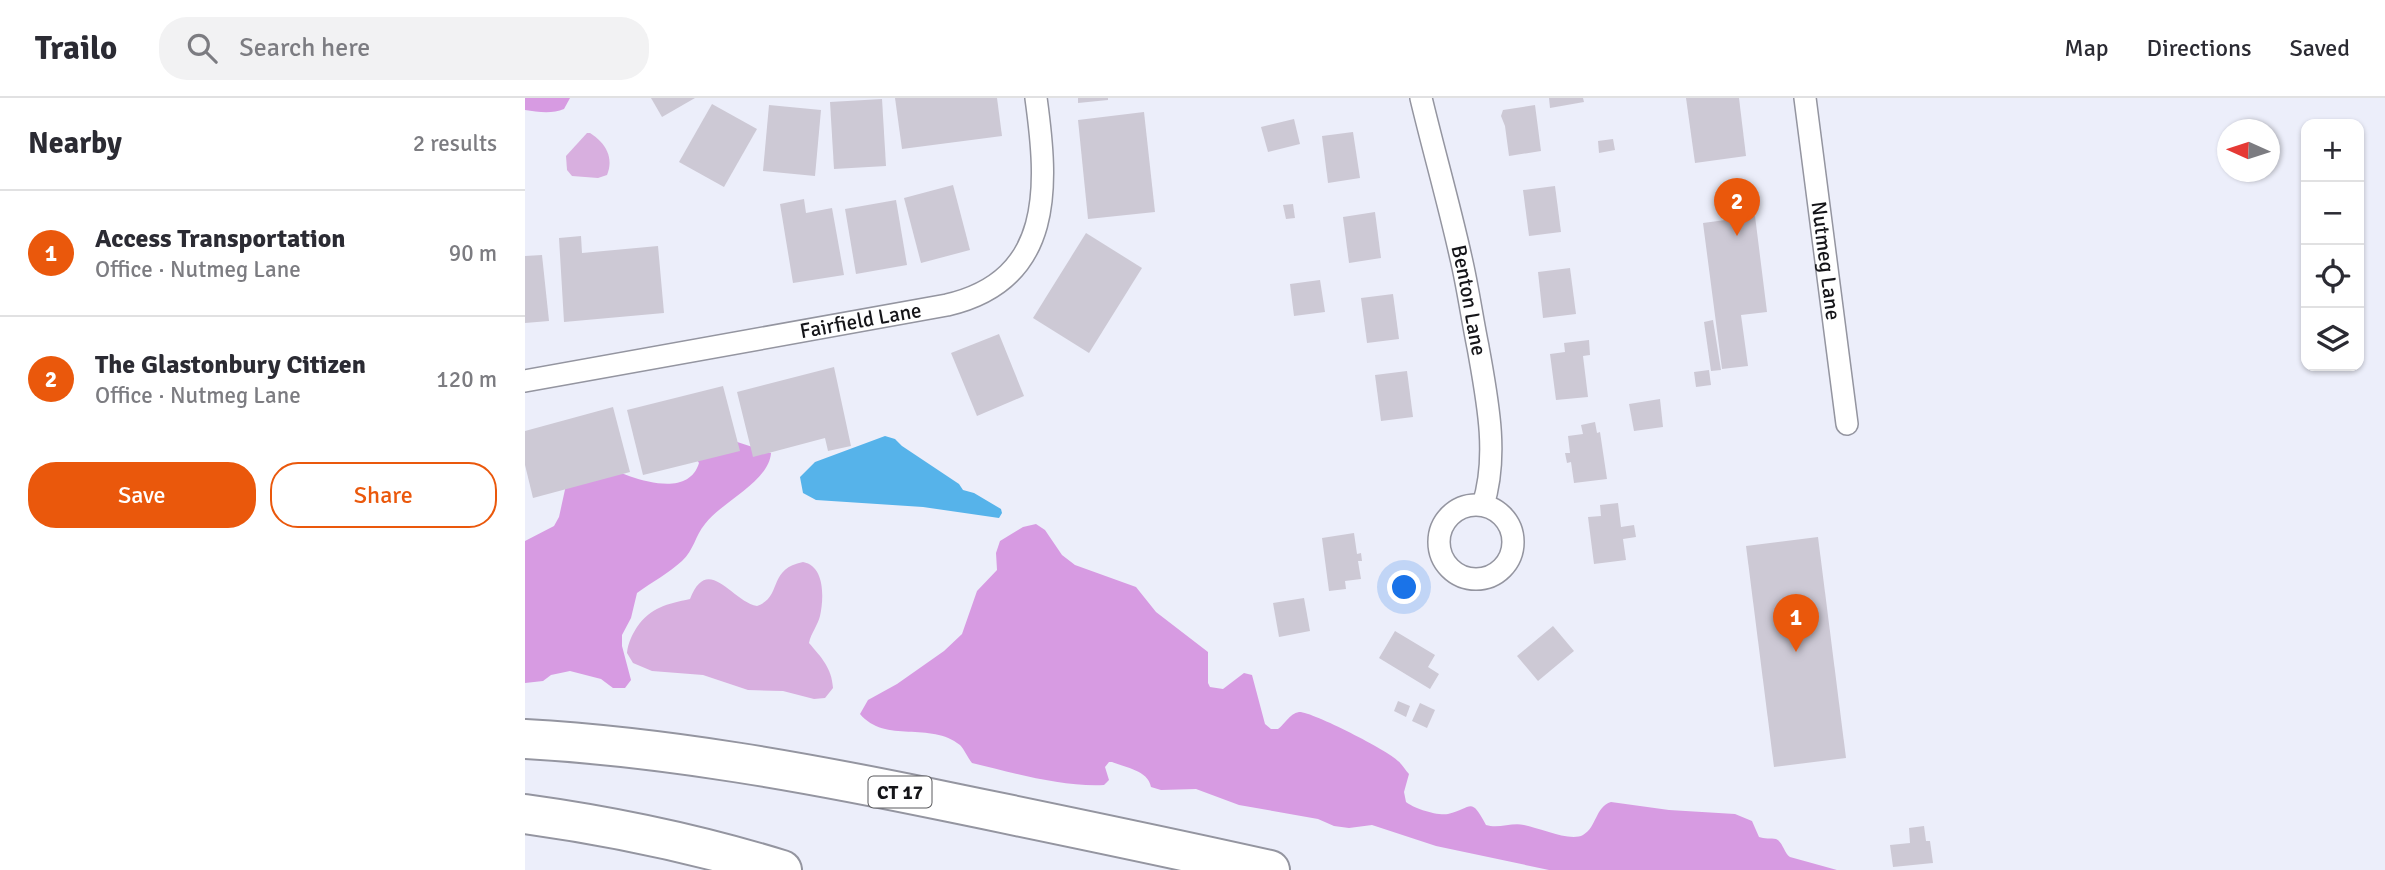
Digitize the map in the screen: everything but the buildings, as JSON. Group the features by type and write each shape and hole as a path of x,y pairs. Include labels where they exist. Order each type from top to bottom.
{"highway":[{"name":"CT 17","path":"525,738 644,748 732,760 912,794 1270,870"},
{"path":"525,814 623,830 782,870"}],"street":[{"name":"Fairfield Lane","path":"525,381 947,305 983,292 1017,263 1030,244 1037,225 1044,176 1036,98"},
{"name":"Benton Lane","path":"1421,98 1461,258 1482,370 1490,447 1489,483 1483,505"},
{"name":"Nutmeg Lane","path":"1805,98 1847,424"}],"shaded area":[{"path":"525,98 570,98 564,109 545,112 525,110"},
{"path":"587,133 596,137 607,151 610,163 607,175 598,178 572,176 567,170 566,156"},
{"path":"725,438 771,453 768,463 753,482 712,516 682,561 637,593 631,618 622,635 622,646 631,680 625,688 613,688 601,679 570,671 551,675 543,681 525,683 525,541 554,526 559,517 566,485 599,463 638,479 668,484 682,482 692,475 699,463 696,458"},
{"path":"1036,524 1045,530 1062,555 1075,565 1136,587 1156,612 1208,652 1210,687 1223,689 1244,673 1252,675 1265,724 1271,729 1278,729 1296,713 1306,713 1350,732 1392,756 1409,774 1404,792 1406,802 1414,807 1432,813 1448,814 1470,806 1477,810 1486,825 1519,824 1571,837 1583,835 1588,831 1602,808 1611,802 1669,810 1735,814 1752,821 1759,837 1778,840 1790,857 1837,870 1549,870 1436,846 1372,825 1349,828 1334,826 1318,819 1239,805 1196,789 1161,790 1151,787 1141,773 1112,762 1105,767 1109,780 1104,785 1054,782 1021,775 972,763 960,745 948,738 936,734 895,731 870,723 860,714 868,700 897,684 944,651 962,634 977,591 997,570 996,553 1000,541 1023,527"},
{"path":"803,562 816,570 821,584 820,616 809,643 831,674 833,688 825,698 814,699 783,691 748,690 703,675 652,671 633,663 627,653 633,633 642,620 667,605 690,599 704,580 721,583 757,606 770,596 784,571"}],"water":[{"path":"885,436 895,439 959,484 963,490 974,493 1001,509 999,518 923,507 816,500 803,493 800,477 815,462"}],"place":[{"name":"The Glastonbury Citizen","path":"1737,236"},
{"name":"Access Transportation","path":"1796,652"}]}
